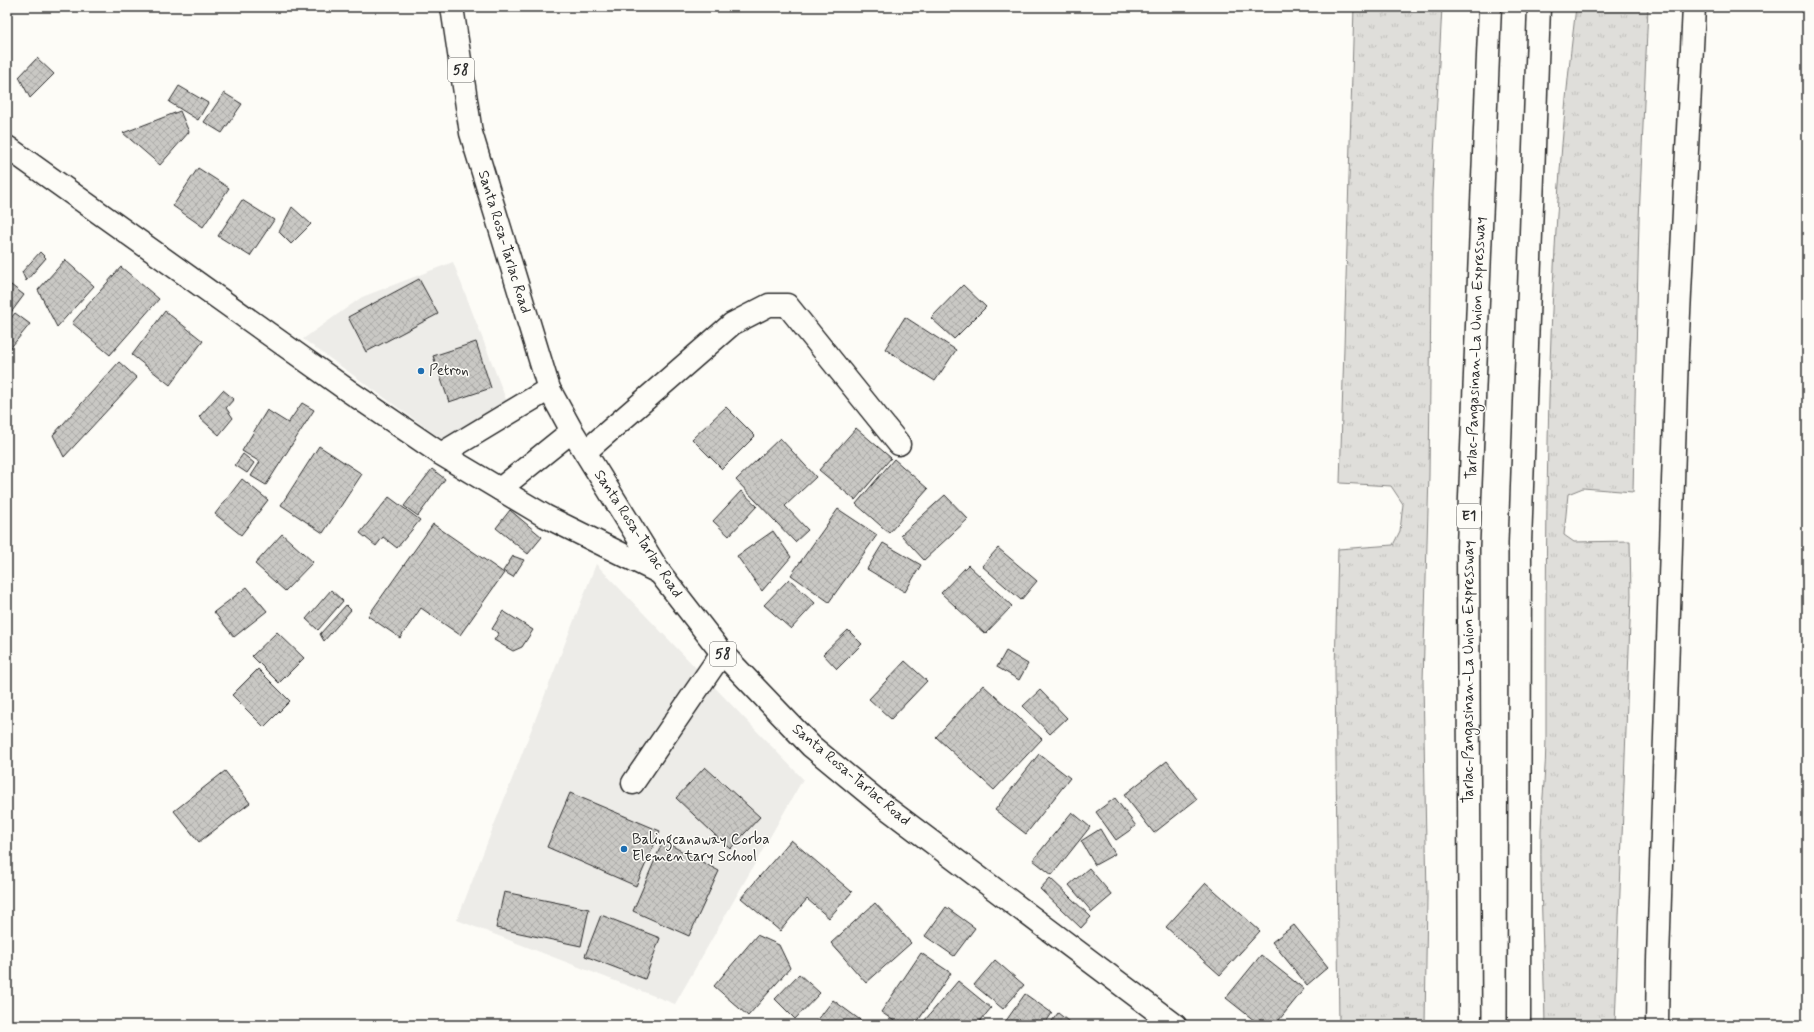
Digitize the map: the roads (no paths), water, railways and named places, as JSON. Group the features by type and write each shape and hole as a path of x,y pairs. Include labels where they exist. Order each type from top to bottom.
{"main road":[{"name":"Santa Rosa-Tarlac Road","path":"452,7 471,133 549,389 572,431 660,574 722,653 811,746 880,803 1175,1025"},
{"name":"Tarlac-Pangasinan-La Union Expressway","path":"1470,1025 1468,546 1490,7"},
{"path":"1519,1025 1520,543 1539,7"},
{"path":"1657,1025 1658,952 1677,362 1694,7"},
{"path":"7,147 350,392 441,454 552,519 660,574"},
{"path":"585,452 732,324 770,304 787,305 899,444"},
{"path":"441,454 549,389"},
{"path":"500,489 572,431"},
{"path":"633,783 722,653"}],"place":[{"name":"Petron","path":"421,371"},
{"name":"Balingcanaway Corba Elementary School","path":"624,849"}]}
